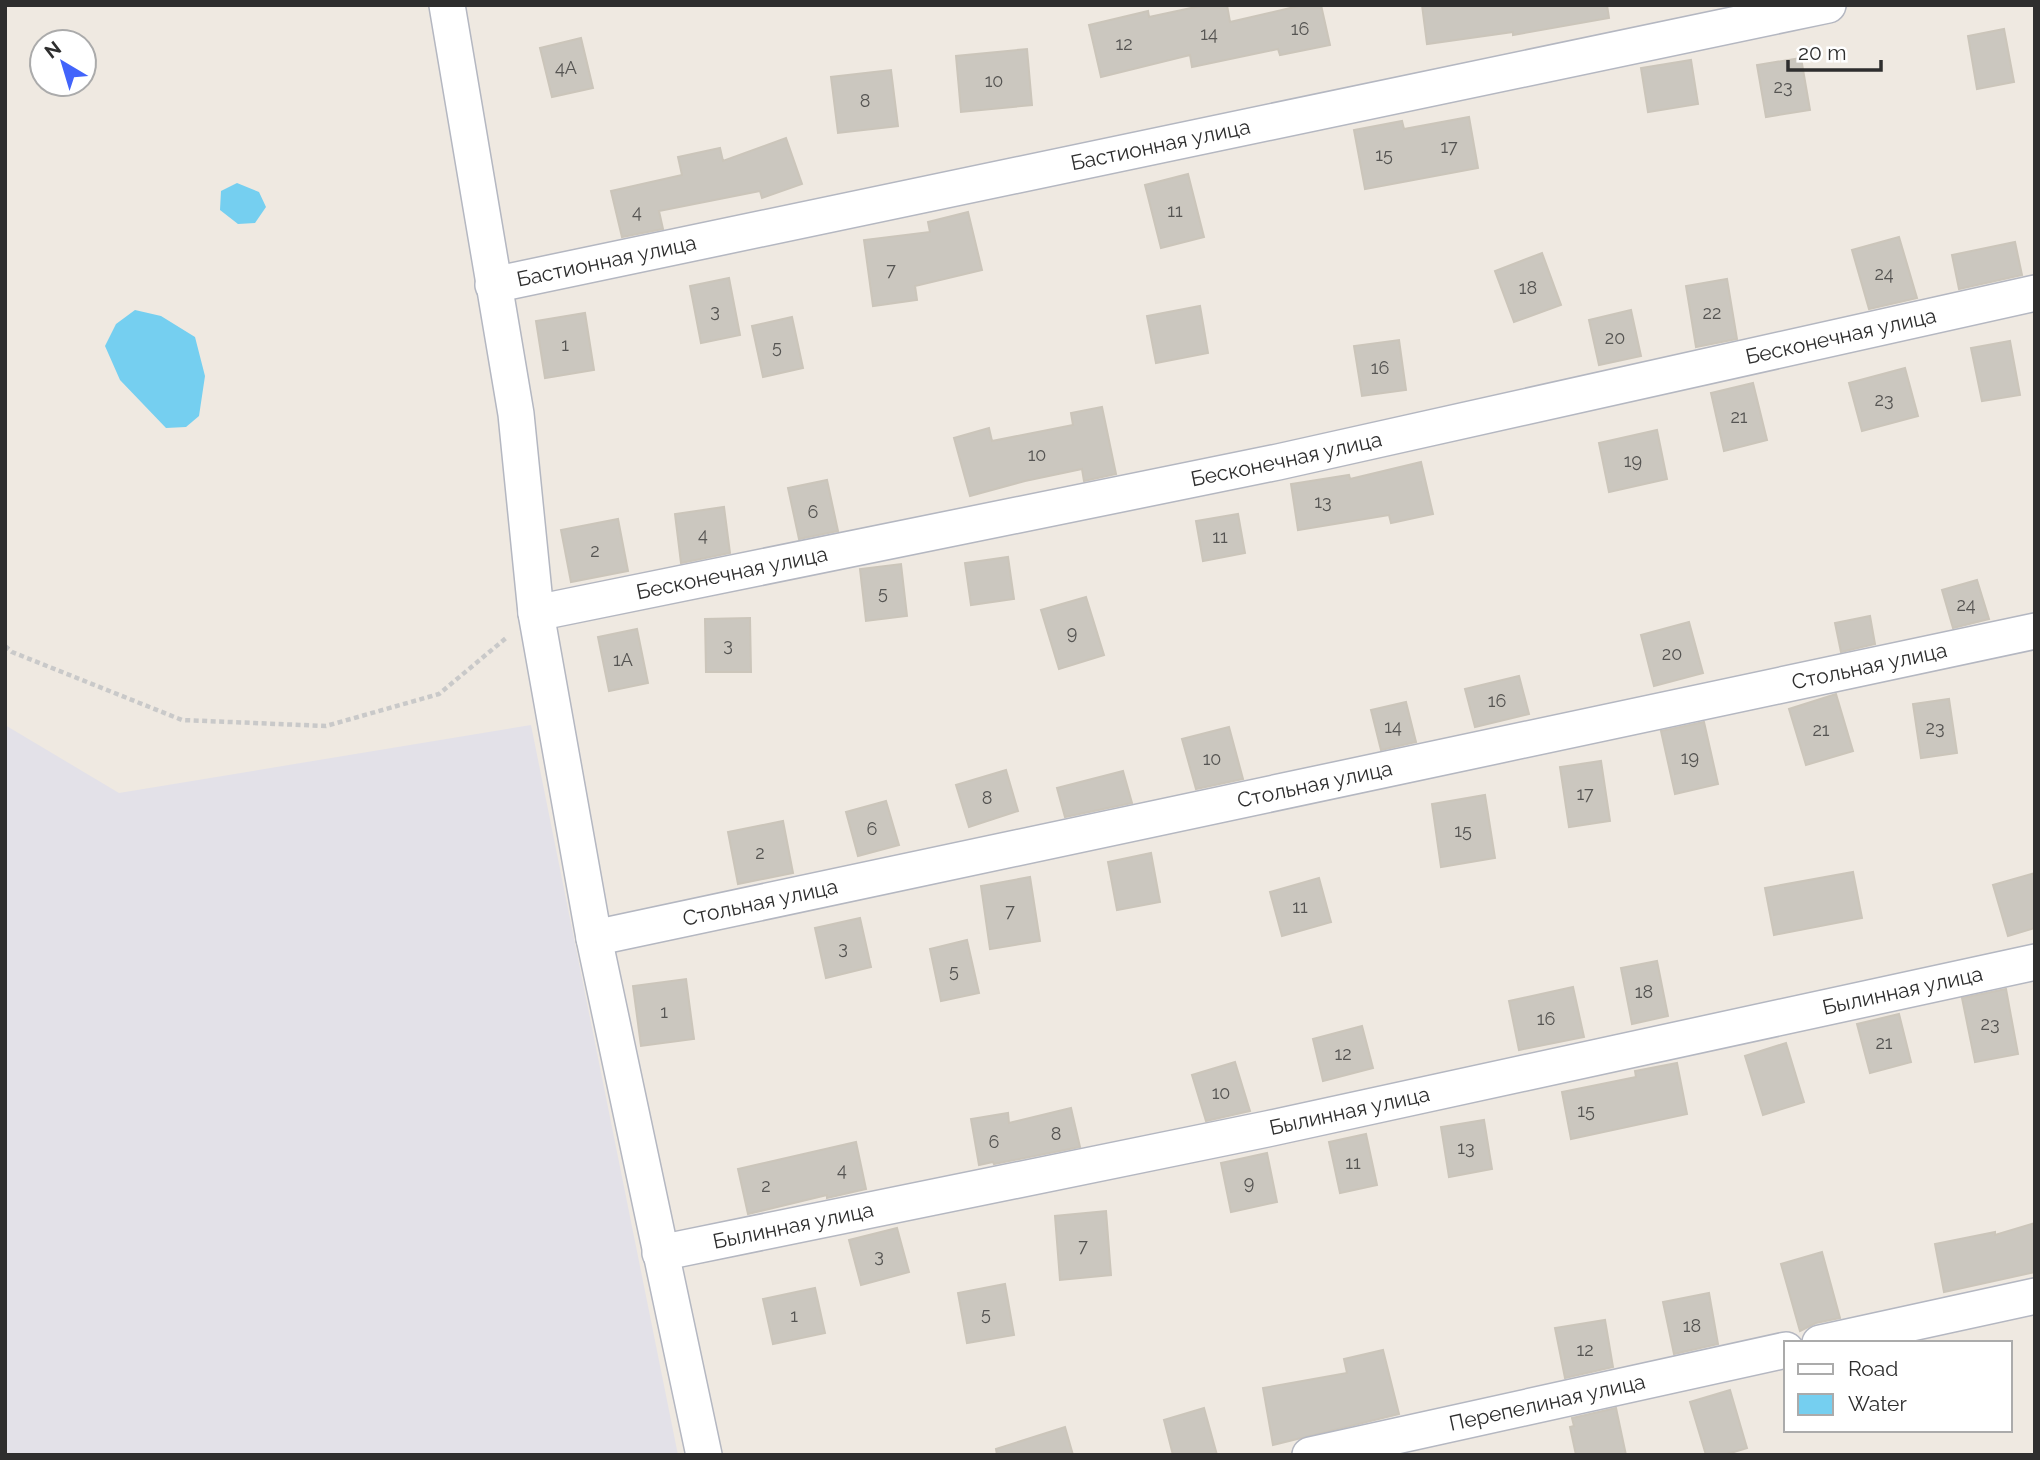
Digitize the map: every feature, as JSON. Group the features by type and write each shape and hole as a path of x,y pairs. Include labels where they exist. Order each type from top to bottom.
{"street":[{"path":"447,5 516,414 536,613 594,938 704,1455"},
{"name":"Бастионная улица","path":"493,285 1828,5"},
{"name":"Бесконечная улица","path":"536,613 1278,462 2035,293"},
{"name":"Стольная улица","path":"594,938 2035,631"},
{"name":"Былинная улица","path":"660,1252 1267,1129 2035,962"},
{"path":"1829,1341 2035,1296"},
{"name":"Перепелиная улица","path":"1310,1455 1784,1350"}],"path":[{"path":"5,646 12,652 182,720 326,726 439,694 536,613"}],"shaded area":[{"path":"5,725 119,793 531,725 678,1455 5,1455"}],"water":[{"path":"237,183 259,192 266,207 255,223 238,224 220,210 221,191"},
{"path":"135,310 161,316 195,337 205,376 199,416 186,427 166,428 120,380 105,346 116,324"}],"building":[{"path":"1205,5 1227,5 1230,22 1303,5 1321,5 1330,45 1280,55 1278,49 1192,67 1190,55 1101,77 1089,25 1148,11 1149,17"},
{"path":"1422,5 1607,5 1609,18 1513,35 1513,32 1427,44"},
{"path":"2004,29 2014,82 1977,89 1968,36"},
{"path":"581,38 593,88 552,97 540,48"},
{"path":"1027,49 1032,105 961,112 956,56"},
{"path":"1801,58 1810,110 1766,117 1757,65"},
{"path":"1691,60 1698,104 1648,112 1641,68"},
{"path":"891,70 898,126 838,133 831,77"},
{"path":"1469,117 1478,168 1365,189 1354,130 1402,121 1404,129"},
{"path":"786,138 802,184 762,198 760,191 659,211 663,229 622,237 611,191 682,175 678,157 720,148 723,161"},
{"path":"1188,174 1204,237 1161,248 1145,185"},
{"path":"968,212 982,270 915,286 917,300 873,306 864,240 930,232 928,222"},
{"path":"1899,237 1917,298 1869,309 1852,250"},
{"path":"2015,242 2022,275 1959,289 1952,255"},
{"path":"1542,253 1561,305 1514,322 1495,271"},
{"path":"729,278 740,335 701,343 690,286"},
{"path":"1727,279 1737,339 1696,347 1686,286"},
{"path":"1200,306 1208,353 1156,363 1147,316"},
{"path":"1631,310 1641,356 1599,365 1589,320"},
{"path":"585,313 594,370 545,378 536,321"},
{"path":"792,317 803,368 763,377 752,326"},
{"path":"1399,340 1406,390 1362,396 1354,346"},
{"path":"2010,341 2020,395 1982,401 1971,348"},
{"path":"1905,368 1918,416 1862,431 1849,383"},
{"path":"1753,383 1767,440 1724,451 1711,393"},
{"path":"1102,407 1116,474 1084,481 1082,469 970,496 954,438 989,428 992,441 1073,425 1071,413"},
{"path":"1657,430 1667,479 1609,492 1599,443"},
{"path":"1421,462 1433,514 1391,523 1389,515 1298,530 1291,484 1349,475 1350,479"},
{"path":"827,480 838,531 799,539 788,488"},
{"path":"724,507 730,553 681,563 675,514"},
{"path":"1238,514 1245,553 1203,561 1196,521"},
{"path":"618,519 628,571 571,582 561,530"},
{"path":"1008,557 1014,599 971,605 965,563"},
{"path":"901,564 907,616 866,621 860,569"},
{"path":"1977,580 1989,619 1953,628 1942,590"},
{"path":"1086,597 1104,655 1059,669 1041,610"},
{"path":"1870,616 1875,644 1841,652 1835,623"},
{"path":"750,618 751,672 706,672 705,619"},
{"path":"1689,622 1703,673 1654,686 1641,635"},
{"path":"637,629 648,683 609,691 598,637"},
{"path":"1519,676 1529,714 1475,727 1465,689"},
{"path":"1836,694 1853,751 1806,765 1789,709"},
{"path":"1949,699 1957,753 1921,758 1913,704"},
{"path":"1406,702 1416,742 1381,750 1371,710"},
{"path":"1704,722 1718,784 1675,794 1661,731"},
{"path":"1229,727 1243,779 1196,789 1182,739"},
{"path":"1601,761 1610,821 1569,827 1560,767"},
{"path":"1006,770 1018,811 969,827 956,785"},
{"path":"1123,771 1132,803 1065,817 1057,788"},
{"path":"1485,795 1495,858 1441,867 1432,804"},
{"path":"886,801 899,845 858,856 846,812"},
{"path":"783,821 793,873 738,884 728,832"},
{"path":"1151,853 1160,902 1117,910 1108,862"},
{"path":"1853,872 1862,918 1774,935 1765,888"},
{"path":"2035,873 2035,928 2008,936 1993,885"},
{"path":"1030,877 1040,941 990,949 981,886"},
{"path":"1319,878 1331,922 1282,936 1270,892"},
{"path":"860,918 871,967 826,978 815,928"},
{"path":"967,940 979,993 941,1001 930,949"},
{"path":"1657,961 1668,1016 1632,1024 1621,968"},
{"path":"686,979 694,1039 641,1046 633,986"},
{"path":"1573,987 1584,1037 1519,1050 1509,1001"},
{"path":"2006,989 2018,1054 1975,1062 1962,998"},
{"path":"1899,1014 1911,1062 1870,1073 1857,1024"},
{"path":"1362,1026 1373,1068 1323,1081 1313,1039"},
{"path":"1786,1043 1804,1102 1763,1115 1745,1056"},
{"path":"1235,1062 1250,1111 1206,1121 1192,1075"},
{"path":"1677,1063 1687,1114 1571,1139 1562,1092 1636,1077 1635,1071"},
{"path":"1071,1108 1080,1147 979,1165 971,1119 1008,1113 1009,1123"},
{"path":"1484,1120 1492,1169 1449,1177 1441,1127"},
{"path":"1366,1134 1377,1185 1340,1193 1329,1142"},
{"path":"856,1142 866,1189 827,1198 827,1195 748,1214 738,1169"},
{"path":"1267,1153 1277,1202 1231,1212 1221,1163"},
{"path":"1106,1211 1111,1275 1060,1280 1055,1216"},
{"path":"2035,1223 2035,1272 1944,1292 1935,1244 1995,1232 1995,1235"},
{"path":"897,1228 909,1272 861,1285 849,1240"},
{"path":"1822,1252 1840,1318 1816,1323 1800,1331 1781,1264"},
{"path":"1005,1284 1014,1335 967,1343 958,1293"},
{"path":"815,1288 825,1333 773,1344 763,1299"},
{"path":"1709,1293 1718,1344 1674,1354 1663,1302"},
{"path":"1605,1320 1613,1367 1565,1378 1555,1328"},
{"path":"1383,1350 1399,1414 1273,1445 1263,1388 1347,1373 1344,1359"},
{"path":"1730,1390 1747,1448 1724,1455 1706,1455 1690,1402"},
{"path":"1204,1408 1217,1455 1173,1455 1164,1420"},
{"path":"1616,1408 1626,1455 1576,1455 1570,1427 1574,1426 1572,1418"},
{"path":"1065,1427 1073,1455 997,1455 996,1449"}]}
